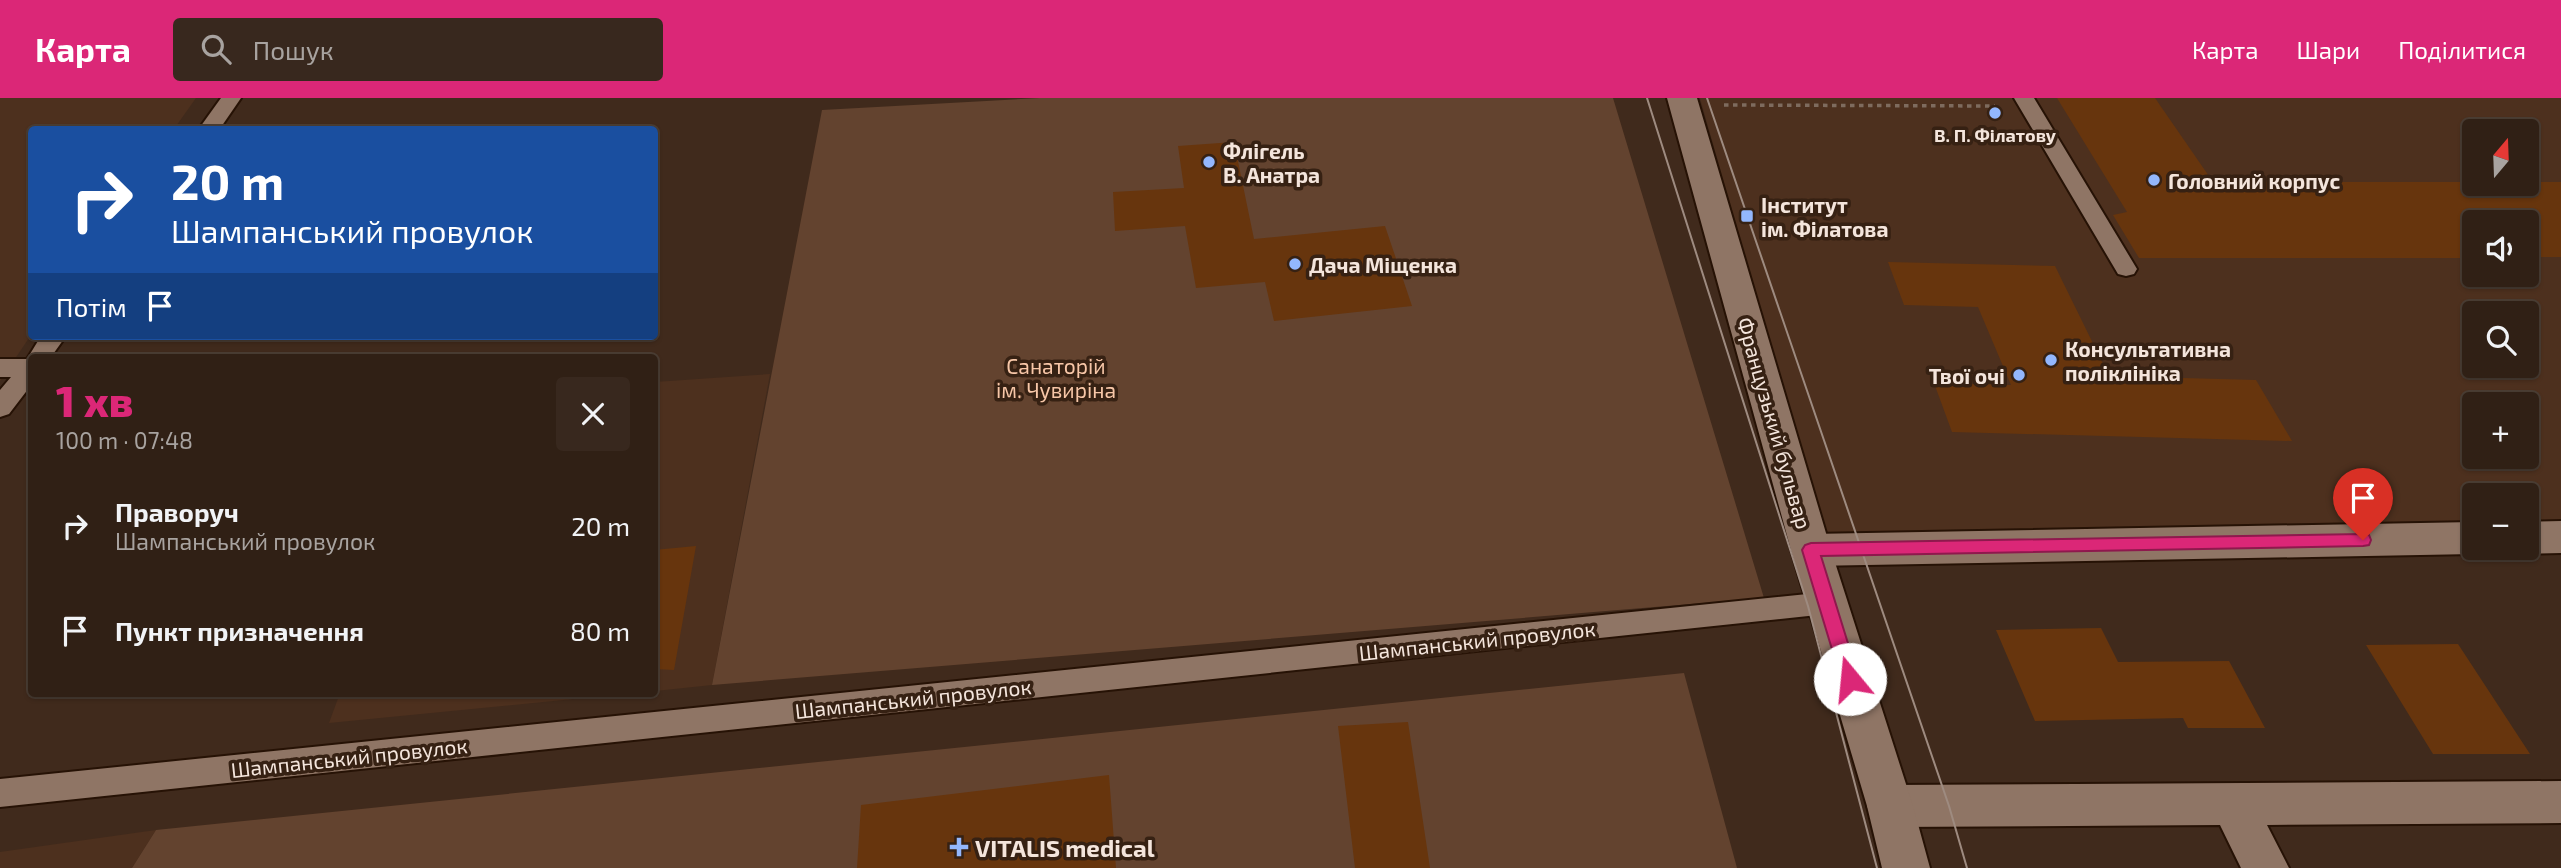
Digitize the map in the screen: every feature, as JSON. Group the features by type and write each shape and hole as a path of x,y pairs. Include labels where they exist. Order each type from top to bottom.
{"street":[{"name":"Французький бульвар","path":"1683,101 1811,550 1890,806 1906,868"},
{"path":"2539,538 2561,537"},
{"path":"1811,550 2462,538"},
{"path":"1890,806 2561,802"},
{"path":"2233,804 2265,868"}],"lane":[{"path":"211,126 231,98"},
{"path":"2027,102 2126,269"},
{"path":"0,368 28,365"},
{"path":"0,408 28,371"},
{"name":"Шампанський провулок","path":"0,793 1827,603"}],"path":[{"path":"1683,101 2027,102"}],"shaded area":[{"path":"0,98 196,98 176,126 28,126 28,339 0,381"},
{"path":"1700,98 2561,98 2561,529 2539,529 2539,483 2462,483 2462,530 1825,538"},
{"path":"770,374 712,685 658,691 658,382"},
{"path":"339,697 593,697 329,723"},
{"path":"156,830 132,868 0,868 0,852"}],"green space":[{"name":"Санаторій ім. Чувиріна","path":"1040,98 1613,98 1764,598 712,685 822,110"},
{"path":"1684,673 1737,868 132,868 156,830"}],"building":[{"name":"Головний корпус","path":"2057,98 2155,98 2213,182 2462,182 2462,196 2539,196 2539,182 2561,182 2561,257 2539,257 2539,210 2462,210 2462,258 2139,258 2113,215 2127,212"},
{"name":"Дача Міщенка","path":"1234,142 1254,239 1385,226 1412,306 1274,321 1265,282 1196,288 1185,226 1115,231 1113,192 1184,188 1178,146"},
{"name":"Консультативна поліклініка","path":"1888,262 2055,266 2109,376 2256,380 2292,441 1952,432 1934,383 2011,385 1978,307 1904,305"},
{"path":"696,546 674,670 658,669 658,550"},
{"path":"2101,628 2118,662 2229,661 2265,728 2188,728 2183,718 2035,721 1996,630"},
{"path":"2458,644 2530,754 2433,754 2366,645"},
{"path":"1408,722 1430,868 1355,868 1338,726"},
{"path":"1109,775 1116,868 857,868 861,805"}],"tram line":[{"path":"1647,98 1808,606 1877,868"},
{"path":"1707,98 1949,806 1967,868"}],"place":[{"name":"В. П. Філатову","path":"1995,113"},
{"name":"Флігель В. Анатра","path":"1209,162"},
{"name":"Головний корпус","path":"2154,180"},
{"name":"Інститут ім. Філатова","path":"1747,216"},
{"name":"Дача Міщенка","path":"1295,264"},
{"name":"Консультативна поліклініка","path":"2051,360"},
{"name":"Твої очі","path":"2019,375"},
{"name":"VITALIS medical","path":"959,847"}],"route":[{"path":"1850,679 1811,550 2363,540"}]}
